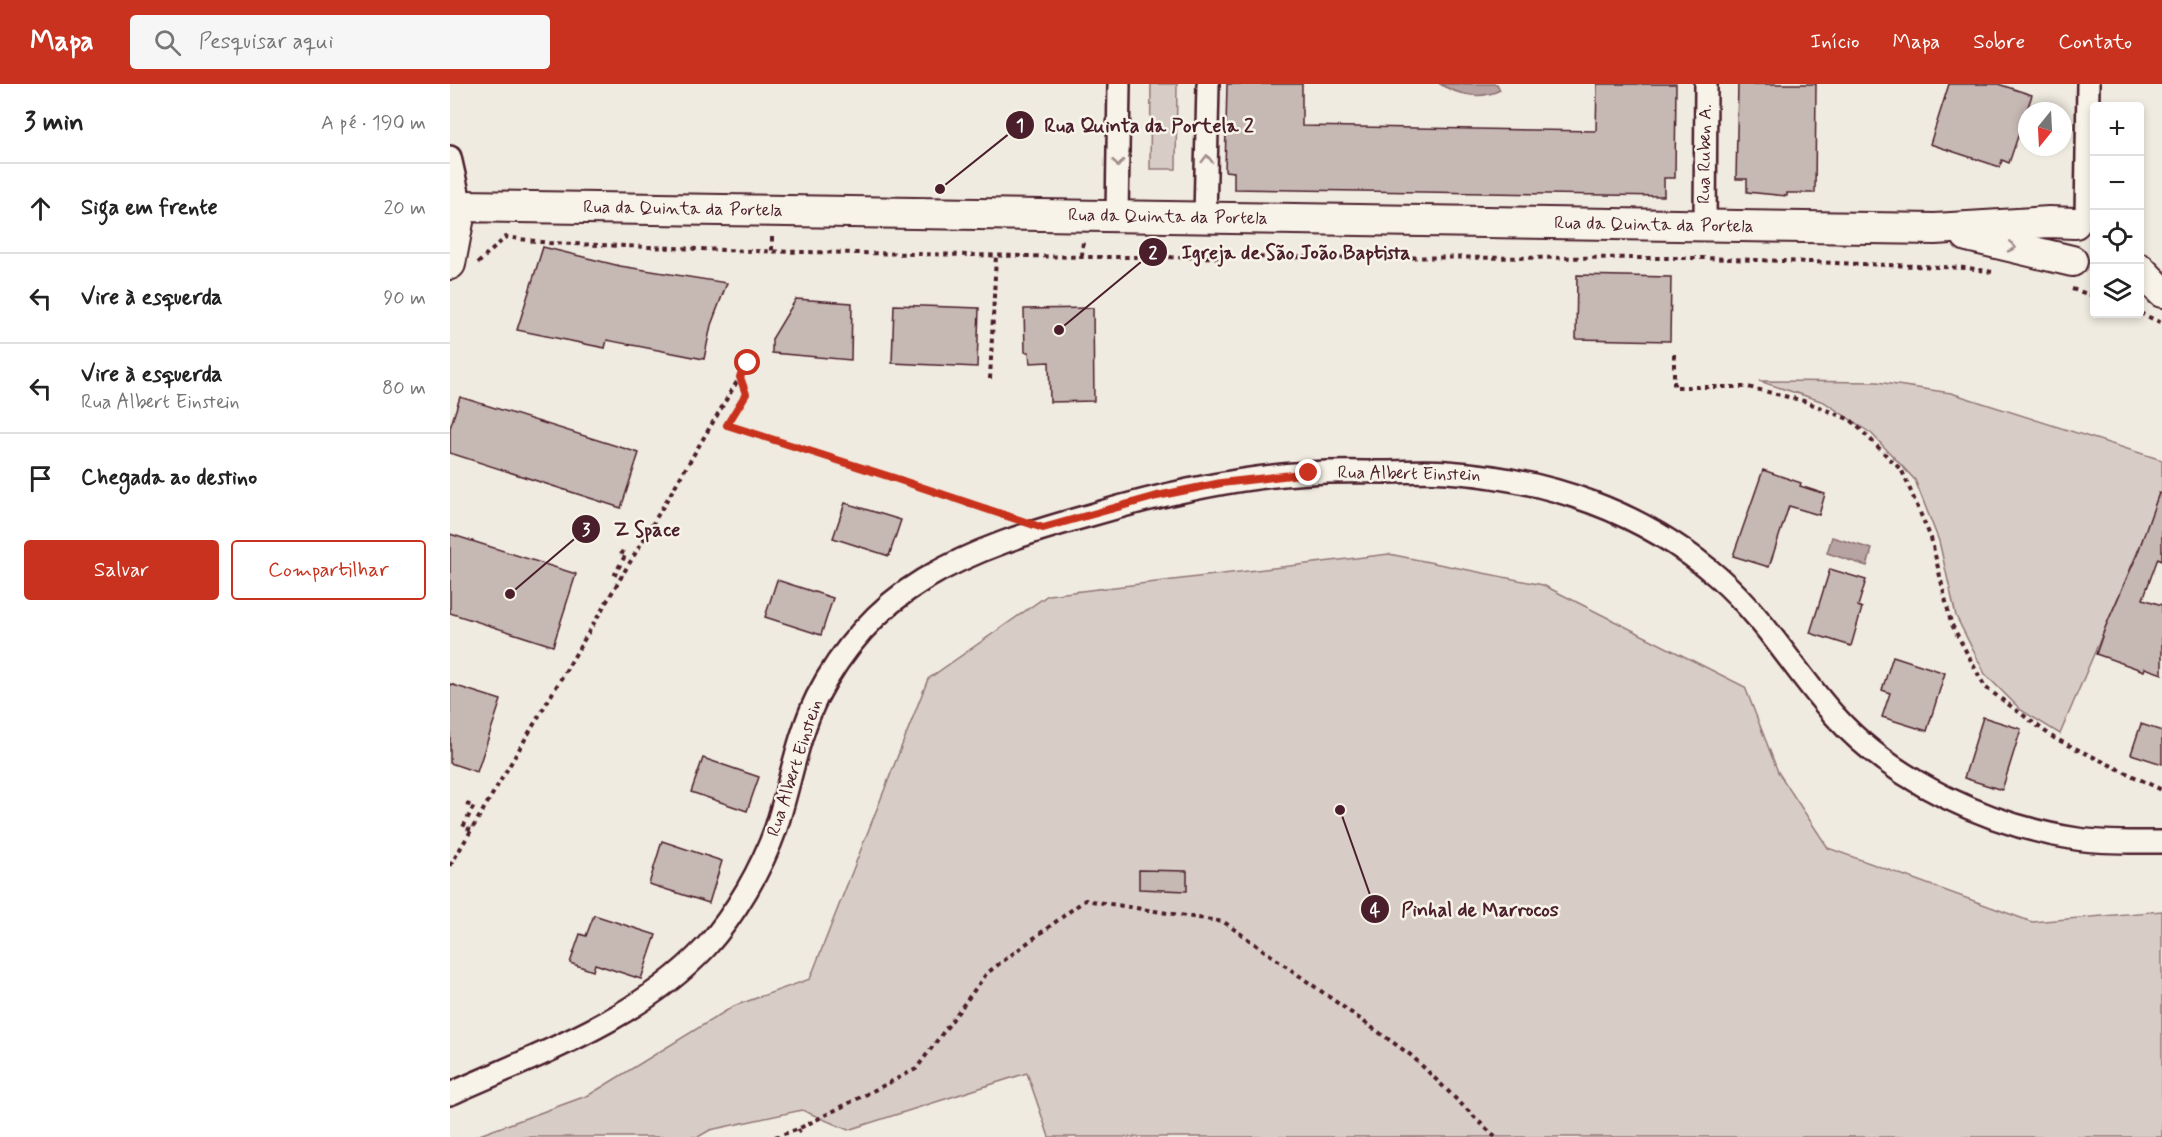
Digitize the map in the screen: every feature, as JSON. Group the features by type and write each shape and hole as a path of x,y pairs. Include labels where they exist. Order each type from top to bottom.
{"street":[{"path":"1117,216 1119,84"},
{"path":"1205,218 1208,84"},
{"name":"Rua Ruben A.","path":"1705,225 1706,84"},
{"path":"2083,270 2067,255 2064,241 2069,228 2085,221 2088,84"},
{"path":"450,157 461,206 462,266"},
{"name":"Rua da Quinta da Portela","path":"461,206 1935,229 2085,221"},
{"name":"Rua da Quinta da Portela","path":"1935,229 2083,270"},
{"path":"2144,274 2162,293"},
{"path":"2144,288 2162,293"},
{"name":"Rua Albert Einstein","path":"450,1094 621,1015 662,987 706,946 736,907 766,854 802,735 816,699 837,661 864,628 919,582 994,546 1043,528 1157,496 1221,483 1309,473 1443,471 1499,477 1551,488 1595,502 1646,526 1685,550 1722,580 1765,626 1836,718 1865,745 1897,769 1941,795 1992,818 2038,832 2080,840 2121,843 2162,842"}],"path":[{"path":"462,266 506,237 549,243 750,251 996,255 1704,258 1968,268 2000,273"},
{"path":"990,379 996,255"},
{"path":"2083,270 2090,287"},
{"path":"1674,354 1674,387 1748,387 1804,401 1851,420 1902,471 1931,538 1951,623 1985,687 2054,738 2162,790"},
{"path":"450,866 748,363"},
{"path":"740,377 746,394 727,425 1043,528"},
{"path":"620,552 626,554 615,573 623,577"},
{"path":"466,804 474,806 463,827 471,830"},
{"path":"775,1137 798,1129 916,1069 987,973 1085,900 1224,922 1412,1056 1495,1137"},
{"path":"798,1129 802,1137"}],"shaded area":[{"path":"1151,84 1177,84 1176,169 1150,169"},
{"path":"1440,84 1497,84 1500,90 1485,95 1470,95"},
{"path":"1759,381 1877,382 1951,393 2162,460 2162,494 2060,734 2021,710 1985,674 1956,616 1939,541 1915,480 1872,434 1824,402"},
{"path":"1832,537 1872,549 1867,566 1827,553"},
{"path":"1389,554 1543,585 1745,687 1778,772 1828,848 2032,922 2162,911 2162,1137 1049,1137 1027,1073 848,1130 802,1110 710,1130 698,1137 474,1137 589,1095 734,1006 810,979 928,679 1048,595"}],"building":[{"path":"1227,84 1302,84 1302,126 1596,131 1597,84 1676,84 1675,178 1664,178 1664,196 1234,189 1234,172 1225,171"},
{"path":"1738,84 1816,84 1815,193 1787,193 1787,196 1747,192 1747,179 1736,179"},
{"path":"1949,84 1998,84 2032,95 2030,102 2018,102 2018,136 2009,163 2002,160 2000,167 1930,144"},
{"path":"543,247 620,266 727,283 711,325 704,359 607,340 605,348 517,330"},
{"path":"1577,275 1671,277 1670,341 1576,339"},
{"path":"796,299 852,303 851,360 772,353 772,339"},
{"path":"894,305 979,308 977,367 892,363"},
{"path":"1093,308 1094,401 1050,402 1049,362 1030,363 1029,352 1025,352 1024,309"},
{"path":"460,397 639,453 621,508 450,453 450,428"},
{"path":"1763,470 1825,494 1819,515 1789,506 1769,567 1733,556"},
{"path":"2159,493 2162,494 2162,560 2158,558 2143,599 2162,605 2162,674 2145,668 2144,671 2096,654 2137,555"},
{"path":"845,503 901,520 889,556 833,538"},
{"path":"450,534 576,574 553,646 450,613"},
{"path":"1830,569 1866,580 1858,606 1862,608 1851,646 1810,633"},
{"path":"777,580 833,598 821,635 765,617"},
{"path":"1893,656 1945,673 1927,731 1882,717 1890,693 1882,690"},
{"path":"450,684 501,700 477,772 450,763"},
{"path":"1983,717 2021,729 2002,790 1964,778"},
{"path":"2141,724 2162,731 2162,764 2131,754"},
{"path":"703,758 759,777 747,811 691,792"},
{"path":"662,841 722,861 709,903 649,884"},
{"path":"1139,870 1187,871 1187,891 1139,889"},
{"path":"594,915 656,935 641,979 595,964 593,971 570,963 580,934 586,936"}],"place":[{"name":"Rua Quinta da Portela 2","path":"940,189"},
{"name":"Igreja de São João Baptista","path":"1059,330"},
{"name":"Z Space","path":"510,594"},
{"name":"Pinhal de Marrocos","path":"1340,810"}],"route":[{"path":"748,363 740,377 746,394 727,425 1043,528 1157,496 1221,483 1309,473"}]}
